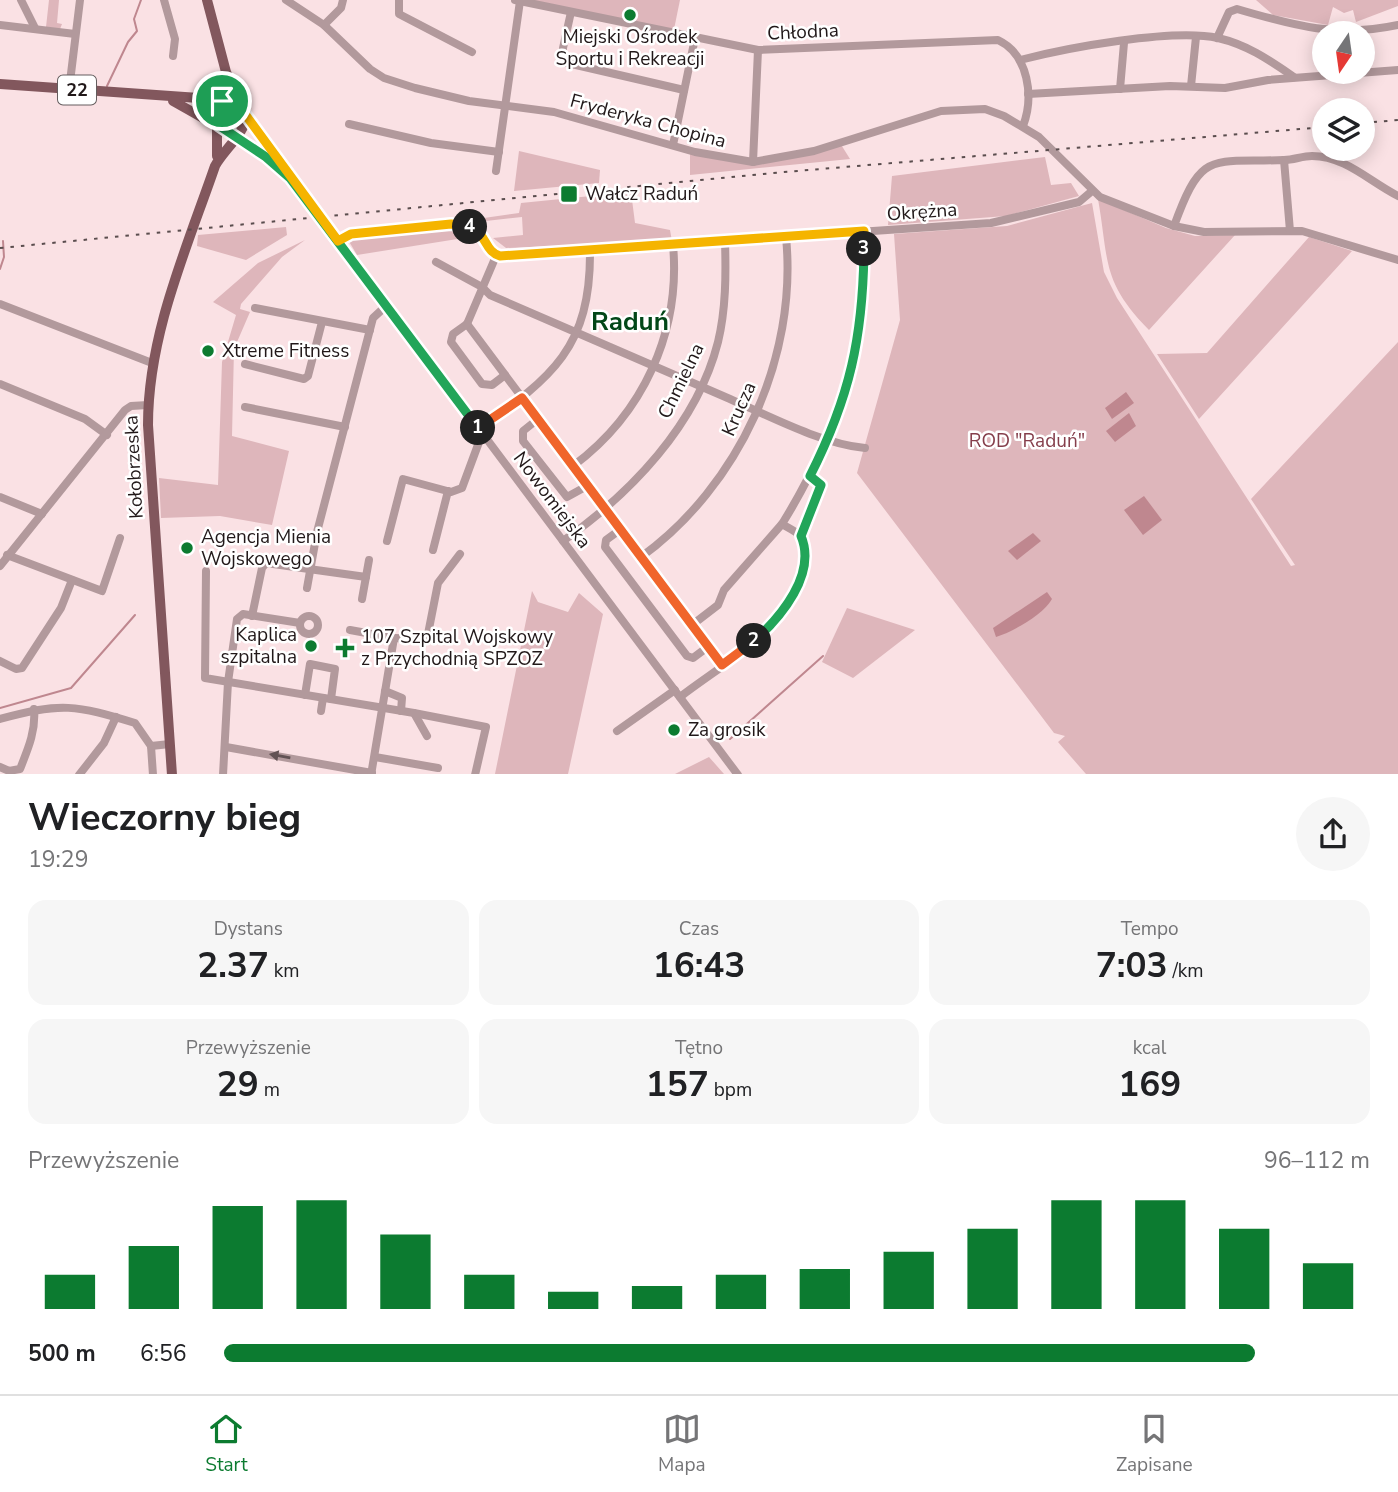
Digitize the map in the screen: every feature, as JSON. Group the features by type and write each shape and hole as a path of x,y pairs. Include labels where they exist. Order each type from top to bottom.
{"main road":[{"path":"208,0 226,72 244,113"},
{"name":"Kołobrzeska","path":"172,774 148,405 152,363 167,307 215,166 218,146 217,116 226,72"},
{"name":"22","path":"0,84 154,96 195,111 235,135"},
{"path":"154,96 222,101 244,113"},
{"path":"195,111 212,129 218,146"},
{"name":"Kołobrzeska","path":"215,166 244,125 244,113"}],"street":[{"path":"20,0 35,28"},
{"path":"69,90 80,0"},
{"path":"164,0 175,39 173,56"},
{"name":"Fryderyka Chopina","path":"286,0 324,25 363,64 384,78 456,98 562,114 730,160 753,162 814,150 958,108 985,109 1023,126 1039,137 1092,191 1109,201 1174,226 1205,232 1290,231 1315,234 1398,260"},
{"path":"324,25 341,8 343,0"},
{"path":"399,0 399,14 472,52"},
{"path":"496,171 518,1"},
{"name":"Chłodna","path":"518,1 758,50 993,38 1013,49 1020,60"},
{"path":"1217,38 1229,12 1237,9 1312,29 1338,32 1368,31 1398,25"},
{"path":"571,12 563,48 563,62 684,90"},
{"path":"0,25 75,34"},
{"path":"1023,126 1028,79 1020,60 1052,51 1167,36 1217,38 1260,53 1294,77"},
{"path":"1191,86 1196,37"},
{"path":"673,145 695,38"},
{"path":"1120,89 1124,43"},
{"path":"753,162 758,50"},
{"path":"1028,94 1191,86 1225,88 1294,77 1398,70"},
{"name":"Nowomiejska","path":"244,113 737,774"},
{"path":"349,124 431,143 499,152"},
{"name":"Nowomiejska","path":"235,135 290,178"},
{"path":"1174,226 1196,175 1211,163 1284,160 1310,156 1328,158 1351,166 1398,196"},
{"path":"1284,160 1290,231"},
{"name":"Okrężna","path":"496,256 1010,220 1079,202 1092,191"},
{"path":"338,241 351,234 464,225 482,233 489,250 496,256 467,324 453,334 451,342 482,384 492,385 505,375"},
{"path":"692,625 718,605 724,590 782,524 828,439 845,395 861,326 864,231"},
{"name":"Krucza","path":"641,557 703,499 732,461 757,410 776,353 786,309 786,237"},
{"name":"Chmielna","path":"562,541 605,509 660,453 700,386 721,328 726,241"},
{"path":"573,466 604,441 619,423 654,367 668,321 673,244"},
{"path":"387,541 403,480 448,491 462,488 481,432 552,372 576,333 586,296 590,250"},
{"path":"436,262 490,295 654,367 828,439 865,448"},
{"path":"0,304 152,363"},
{"path":"307,589 317,532 373,318 386,306"},
{"path":"255,308 370,330"},
{"path":"245,364 304,379 308,376 322,322"},
{"path":"467,324 722,665"},
{"path":"0,384 85,419 107,435"},
{"path":"0,566 125,410 131,406 148,405"},
{"path":"245,407 345,428"},
{"path":"538,419 523,431 523,441 567,498 587,486"},
{"path":"617,731 722,665 766,630 790,600 804,559 801,536 821,485 810,476"},
{"path":"433,550 448,491"},
{"path":"0,497 42,514"},
{"path":"782,524 801,536"},
{"path":"621,529 606,540 605,547 670,635 690,658 709,646"},
{"path":"7,555 102,591 120,538"},
{"path":"350,630 394,638 427,639 439,583 460,554"},
{"path":"362,599 369,560"},
{"path":"252,616 264,565 270,562 366,578"},
{"path":"206,570 205,678 485,727 475,774"},
{"path":"0,661 16,669 22,668 61,608 72,580"},
{"path":"223,774 228,682 237,620 243,614 300,623"},
{"path":"226,747 371,774 394,638"},
{"path":"305,695 310,664 335,669 321,711"},
{"path":"385,691 402,698 401,711"},
{"path":"0,719 34,709 66,705 135,723 151,746 153,774"},
{"path":"0,767 9,771 20,769 29,747 35,721 34,709"},
{"path":"414,713 427,736"},
{"path":"80,774 104,743 116,717"},
{"path":"151,746 170,744"},
{"path":"375,757 438,768"}],"green space":[{"path":"49,0 59,0 57,23 62,24 60,29 46,27"},
{"name":"Miejski Ośrodek Sportu i Rekreacji","path":"520,0 680,0 673,34"},
{"path":"1256,0 1398,0 1398,6 1359,21 1356,21 1353,10 1344,13 1333,7 1329,21 1312,22 1273,15"},
{"path":"840,143 850,159 690,175 690,154 753,162"},
{"path":"519,151 600,170 599,183 514,191"},
{"path":"1045,157 1051,185 1071,183 1079,196 1006,216 888,225 892,176"},
{"path":"631,192 635,223 670,230 672,241 506,248 493,238 523,235 522,217 477,222 477,219 519,213 521,203"},
{"path":"1098,199 1166,228 1195,236 1235,235 1149,330 1122,298 1115,283 1106,255"},
{"name":"ROD \"Raduń\"","path":"1092,203 1104,272 1117,298 1291,566 1295,565 1251,499 1398,342 1398,774 1086,774 1058,742 1065,736 1054,733 857,473 900,320 894,234 1007,226"},
{"path":"461,225 470,237 357,255 347,238"},
{"path":"286,227 287,235 246,260 197,246 198,235"},
{"path":"1309,237 1352,251 1199,419 1157,354 1207,353"},
{"path":"305,240 282,257 241,304 240,309 250,312 234,349 232,436 289,451 272,525 220,516 161,518 159,478 218,485 222,362 236,315 213,302 258,263"},
{"path":"532,591 538,602 568,612 579,593 603,614 568,774 495,774"},
{"path":"847,608 915,630 853,678 822,662"},
{"path":"709,757 724,774 675,774"}],"shaded area":[{"path":"1126,392 1134,403 1112,419 1105,408"},
{"path":"1129,413 1136,426 1115,442 1106,431"},
{"path":"1144,496 1162,520 1143,535 1124,510"},
{"path":"1033,533 1041,541 1017,560 1008,551"},
{"path":"1047,592 1052,599 1042,611 1018,627 996,637 993,628"}],"waterway":[{"path":"107,86 128,42 137,31 134,19 141,0"},
{"path":"0,269 4,257 3,241"},
{"path":"0,708 71,688 135,615"},
{"path":"730,739 823,656"}],"railway":[{"path":"1375,122 1398,120"},
{"path":"0,248 773,173 1312,128"}],"place":[{"name":"Miejski Ośrodek Sportu i Rekreacji","path":"630,15"},
{"name":"Wałcz Raduń","path":"569,194"},
{"name":"Xtreme Fitness","path":"208,351"},
{"name":"Agencja Mienia Wojskowego","path":"187,548"},
{"name":"Kaplica szpitalna","path":"311,646"},
{"name":"107 Szpital Wojskowy z Przychodnią SPZOZ","path":"345,648"},
{"name":"Za grosik","path":"674,730"}],"district":[{"name":"Raduń","path":"630,321"}],"route":[{"path":"222,101 242,110 338,241 351,234 464,225 482,233 492,254 500,256 864,231 863,303 858,346 838,415 810,476 821,485 801,536 804,544 802,573 779,617 753,643 722,665 522,398 479,429 290,178 266,157 218,125 217,116 222,101"}]}
